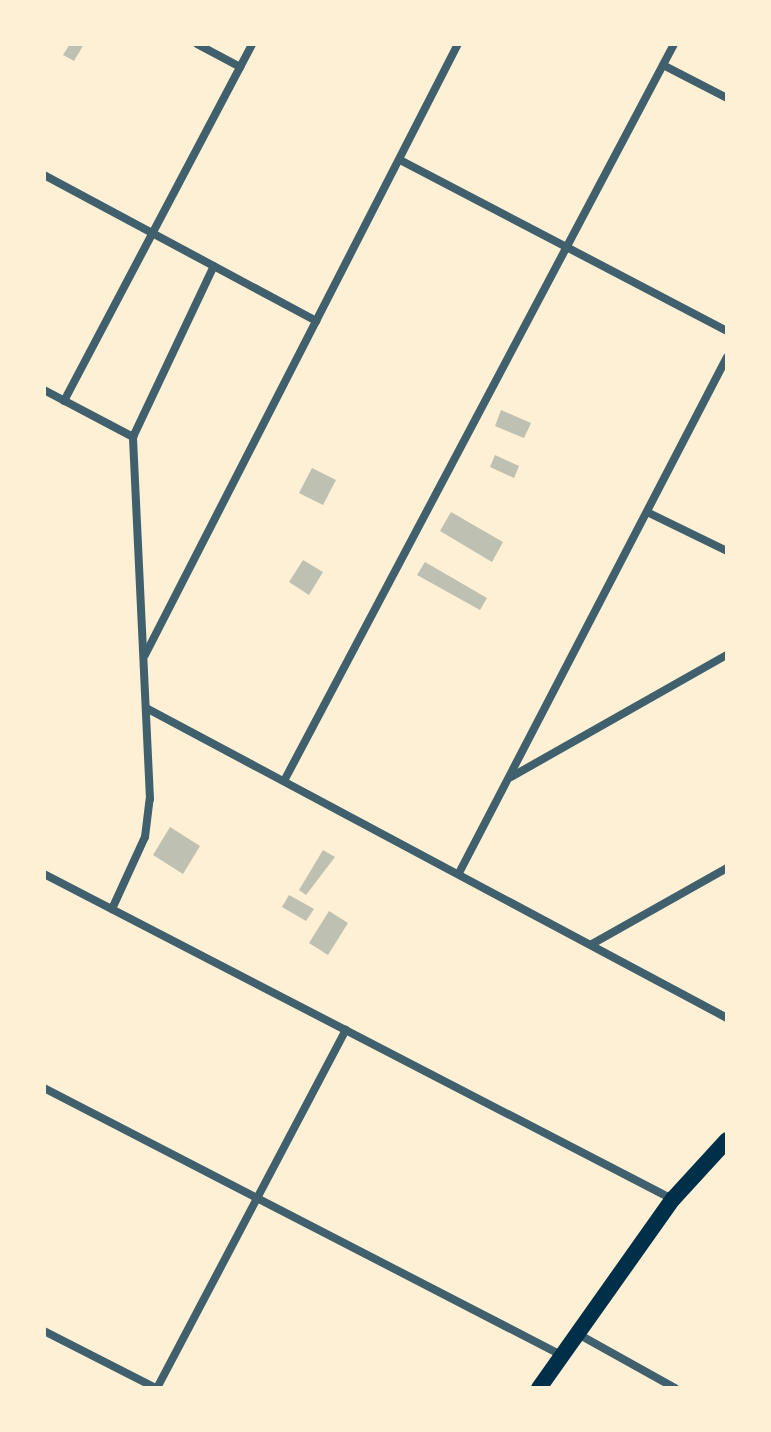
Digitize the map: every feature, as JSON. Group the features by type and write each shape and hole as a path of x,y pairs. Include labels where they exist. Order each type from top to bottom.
{"main road":[{"path":"539,1388 673,1199 727,1140"}],"street":[{"path":"197,44 240,67"},
{"path":"64,401 252,44"},
{"path":"145,655 458,44"},
{"path":"284,781 674,44"},
{"path":"663,65 727,98"},
{"path":"400,160 727,331"},
{"path":"44,175 316,321"},
{"path":"112,909 149,818 148,709 133,437 214,266"},
{"path":"459,873 727,357"},
{"path":"44,390 133,437"},
{"path":"647,512 727,551"},
{"path":"510,777 727,655"},
{"path":"148,709 727,1018"},
{"path":"592,944 727,868"},
{"path":"44,874 673,1199"},
{"path":"44,1331 157,1388 346,1030"},
{"path":"44,1088 561,1355"},
{"path":"577,1334 675,1388"}],"building":[{"path":"70,44 84,44 74,61 63,55"},
{"path":"501,410 531,423 524,438 495,426"},
{"path":"495,455 519,466 514,478 490,467"},
{"path":"312,468 336,480 323,505 299,493"},
{"path":"451,512 503,542 492,562 440,531"},
{"path":"303,560 323,572 309,595 289,582"},
{"path":"425,562 487,598 480,610 417,575"},
{"path":"170,827 200,846 183,874 153,855"},
{"path":"323,850 335,857 306,895 299,890"},
{"path":"289,895 314,909 306,921 282,907"},
{"path":"329,911 348,923 328,955 309,943"}]}
